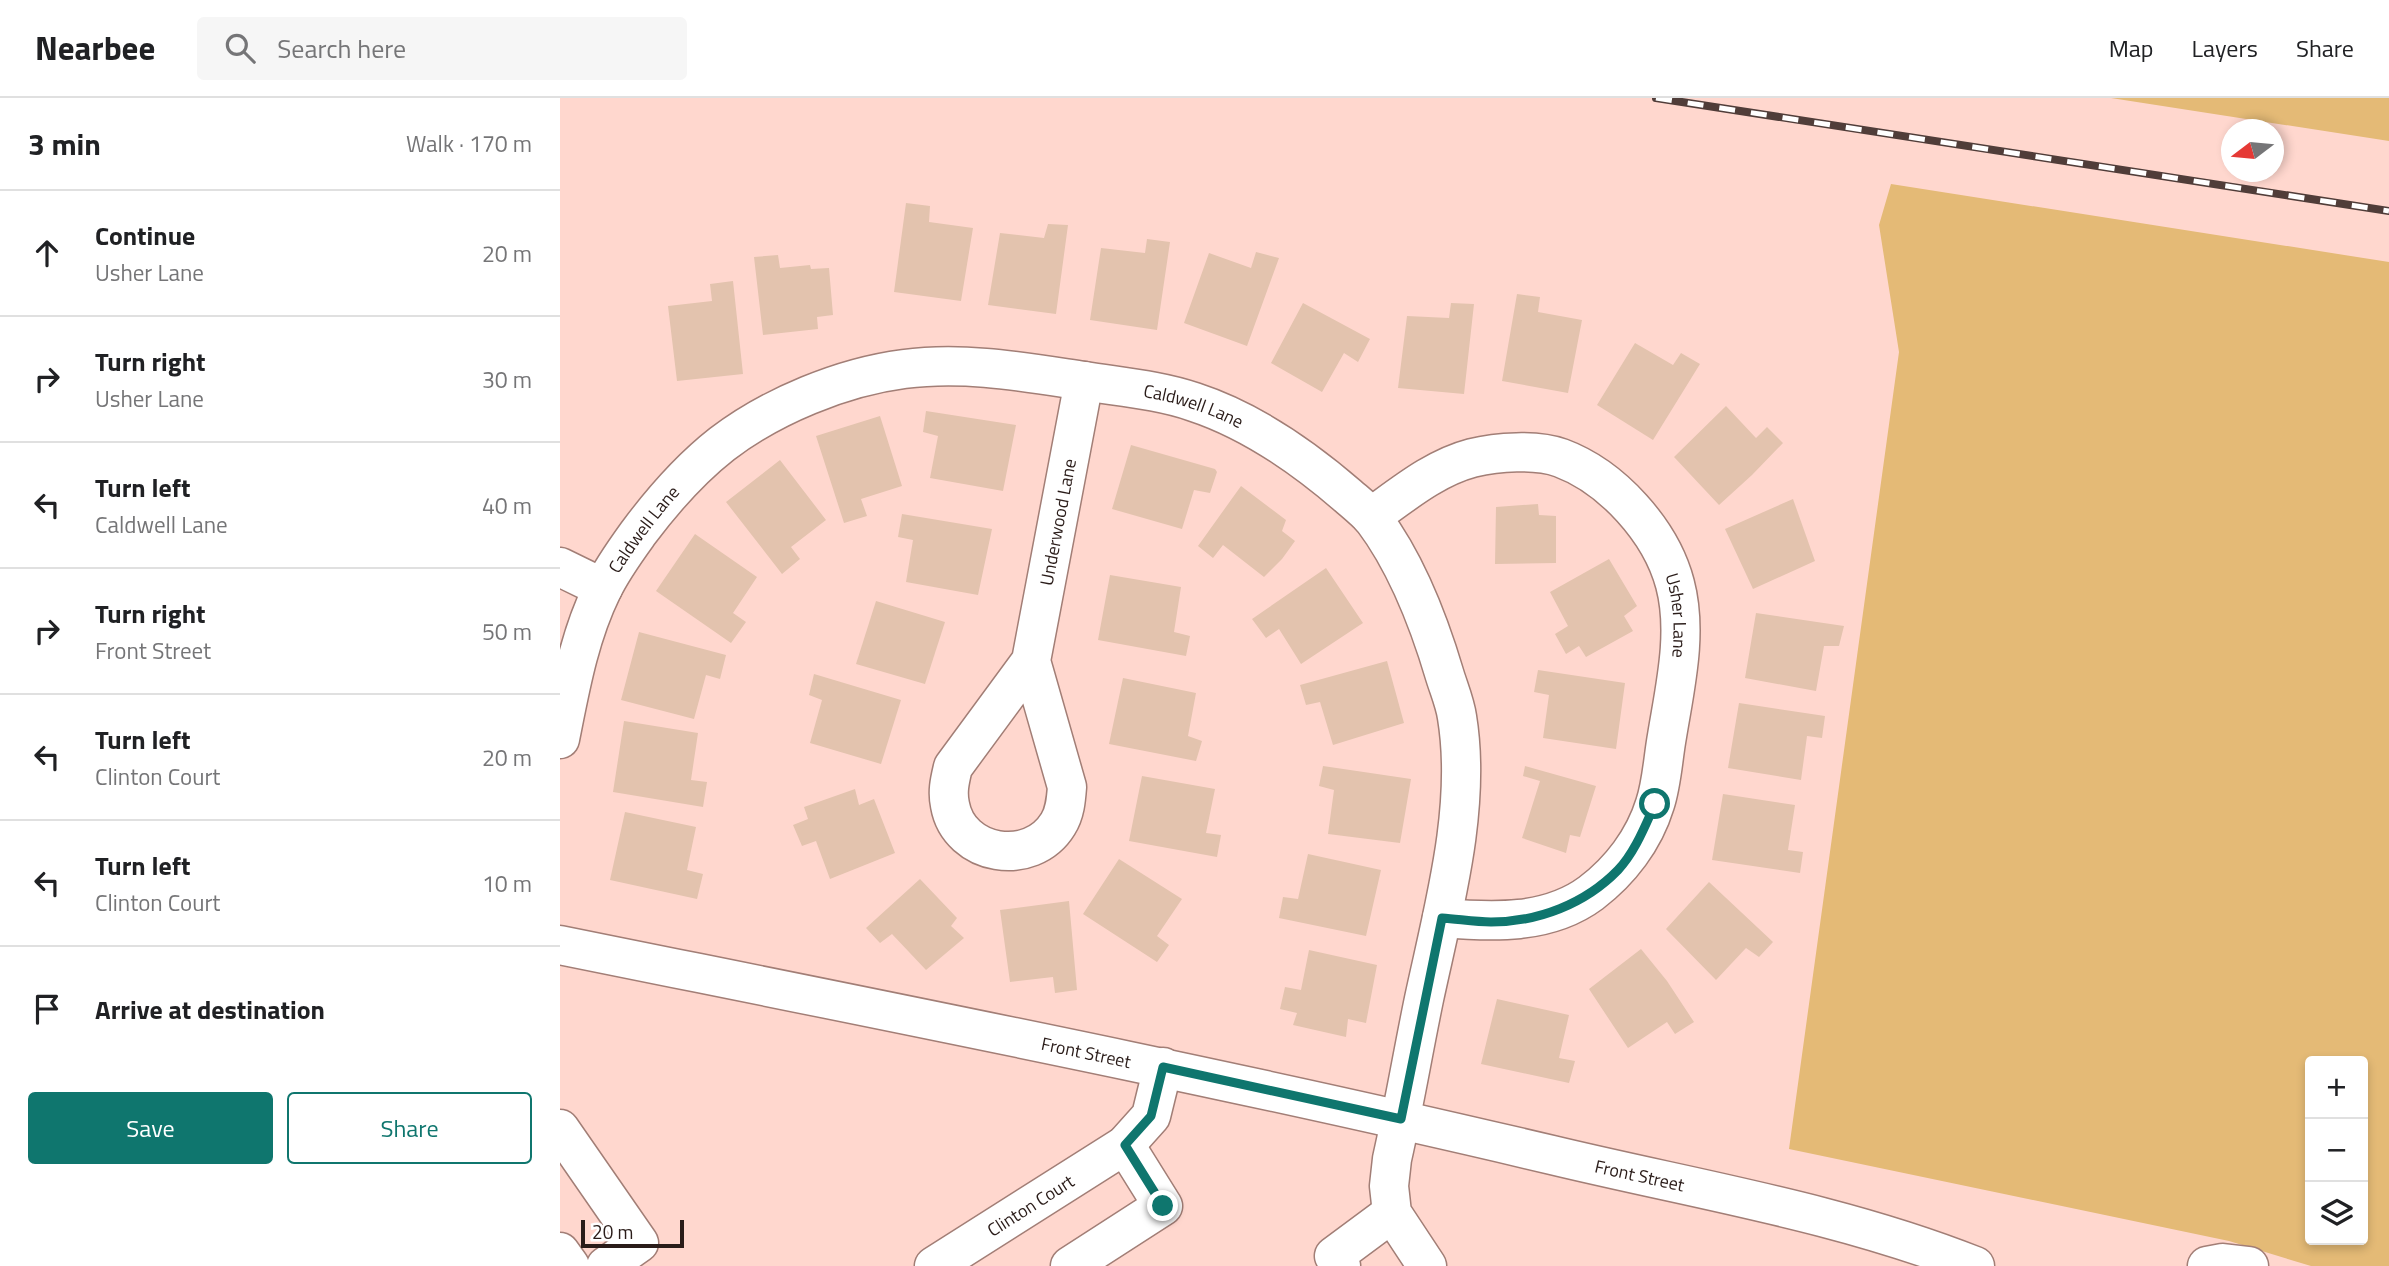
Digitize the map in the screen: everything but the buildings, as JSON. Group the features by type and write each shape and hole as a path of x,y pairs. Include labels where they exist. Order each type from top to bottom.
{"street":[{"name":"Caldwell Lane","path":"560,739 579,651 603,588 626,550 657,509 691,471 724,443 770,415 814,393 870,375 905,369 954,366 1001,368 1145,390 1195,402 1243,423 1324,475 1371,517 1414,591 1438,653 1457,715 1462,767 1457,829 1442,918 1392,1159 1389,1186 1392,1213"},
{"name":"Underwood Lane","path":"1031,661 1084,381"},
{"name":"Usher Lane","path":"1371,517 1429,477 1471,458 1516,452 1560,458 1600,480 1632,507 1662,549 1675,584 1681,627 1676,682 1655,804 1639,839 1619,869 1589,894 1560,910 1524,919 1492,922 1442,918"},
{"path":"560,567 603,588"},
{"name":"Front Street","path":"560,945 1163,1067 1401,1119 1804,1213 1878,1233 1975,1266"},
{"name":"Clinton Court","path":"934,1266 1125,1145 1151,1116 1163,1067"},
{"path":"560,1129 639,1243 606,1266"},
{"path":"1070,1266 1163,1206 1125,1145"},
{"path":"1341,1266 1334,1256 1392,1213 1427,1266"},
{"path":"560,1252 570,1266"},
{"path":"2207,1266 2223,1263 2249,1266"}],"shaded area":[{"path":"2111,98 2389,98 2389,141 2284,125 2284,119 2247,119"},
{"path":"1891,184 2389,262 2389,1266 2311,1266 2229,1241 1789,1149 1899,352 1879,225"}],"railway":[{"path":"1656,98 2389,211"}],"route":[{"path":"1163,1206 1125,1145 1151,1116 1163,1067 1401,1119 1442,918 1492,922 1524,919 1560,910 1589,894 1619,869 1639,839 1655,804"}]}
